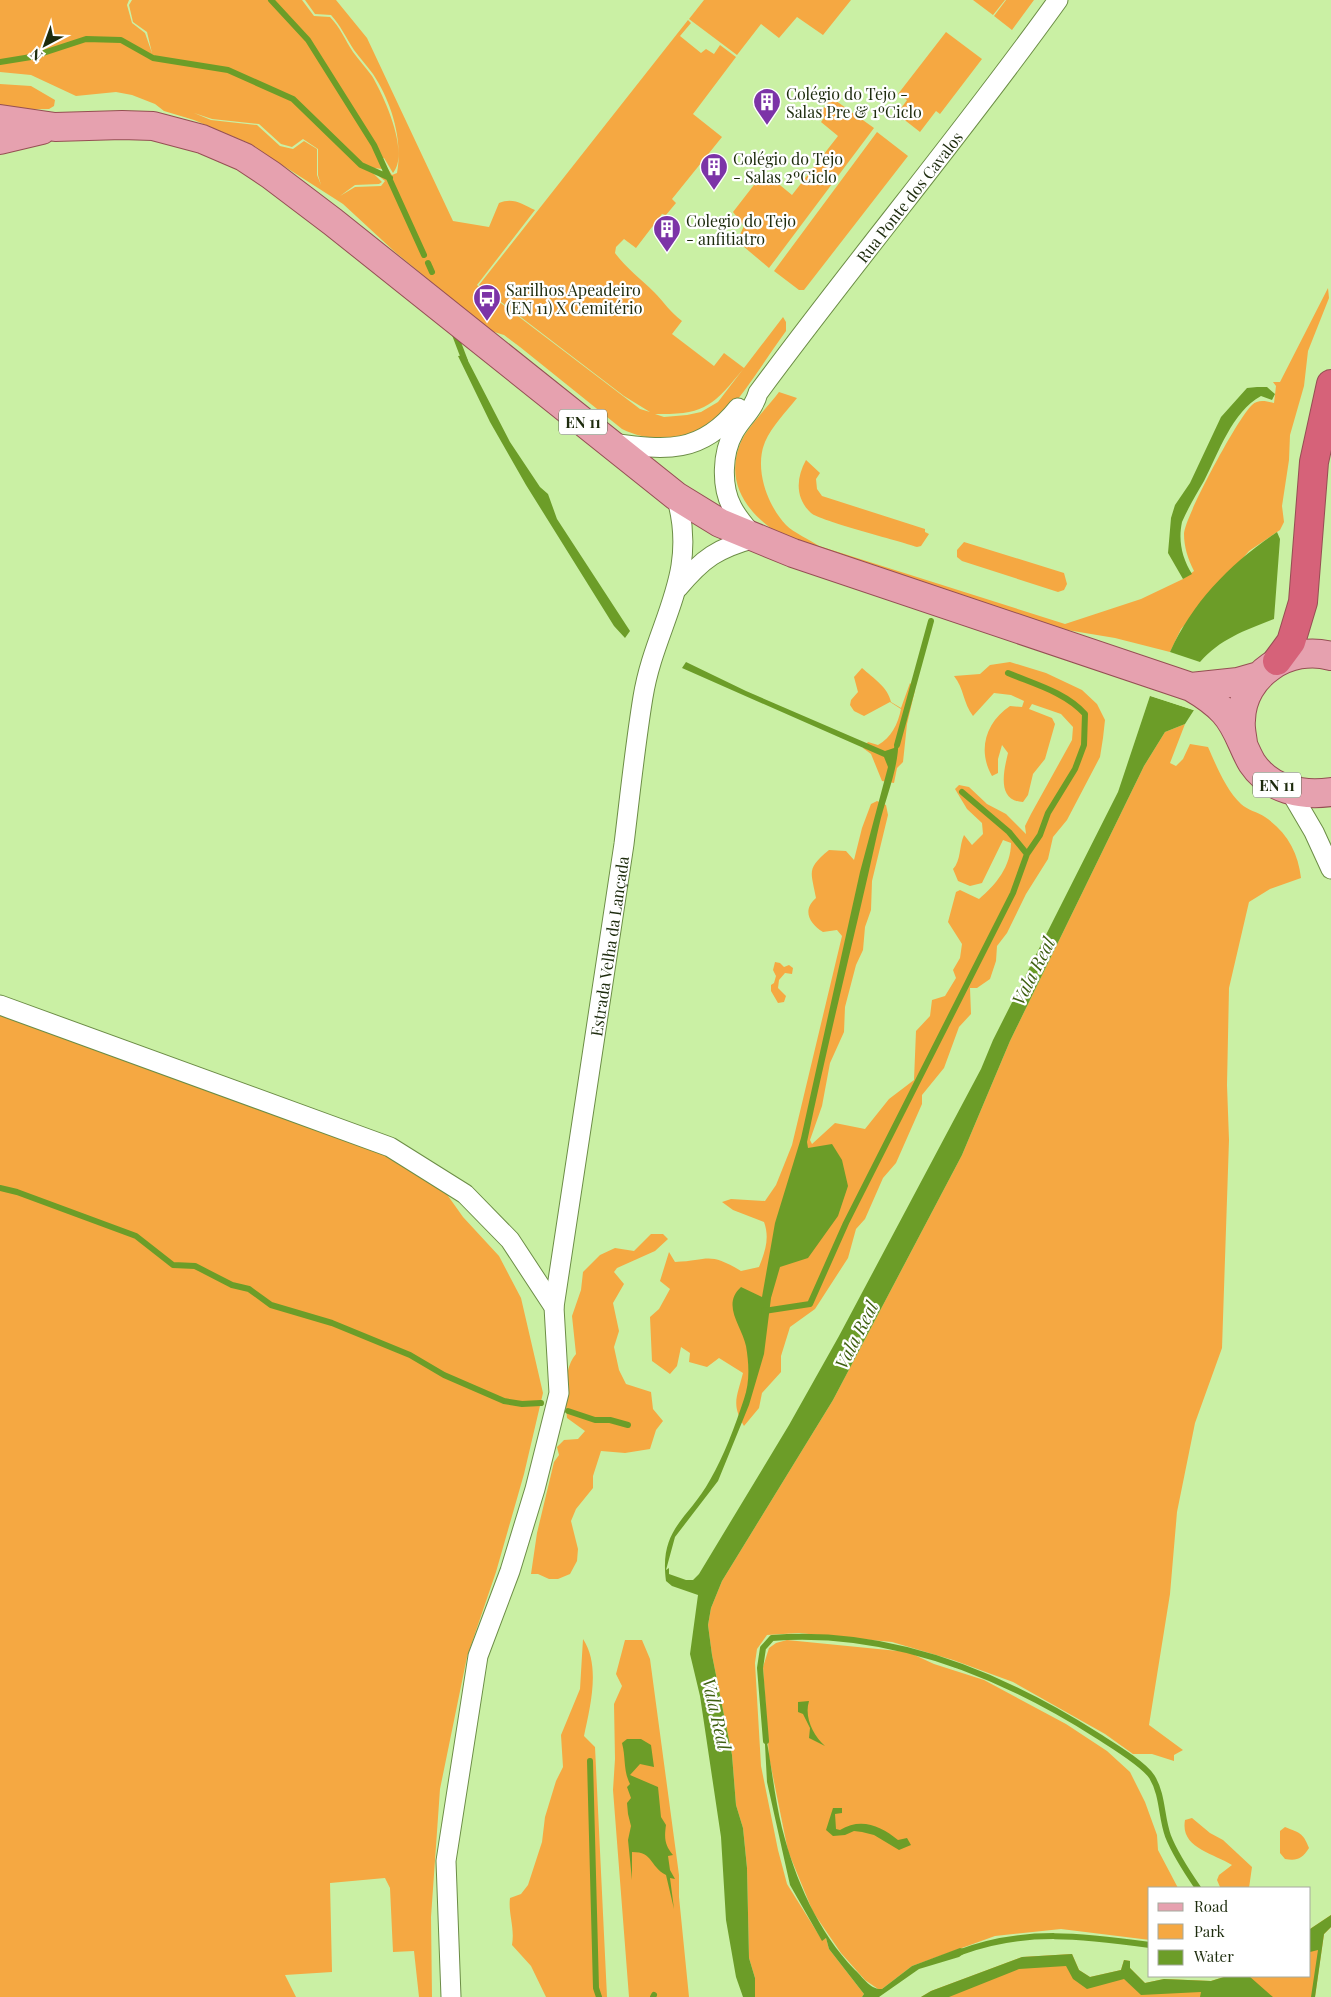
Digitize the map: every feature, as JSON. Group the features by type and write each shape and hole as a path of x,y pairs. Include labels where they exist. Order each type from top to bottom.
{"highway":[{"path":"1268,668 1291,642 1304,602 1314,462 1324,409 1331,384"}],"main road":[{"name":"EN 11","path":"0,118 55,127 153,126 202,139 244,157 271,174 333,222 676,496 720,523 881,584 1191,687 1210,698 1225,713 1253,764 1269,780 1290,791 1311,794 1331,792"},
{"name":"EN 11","path":"0,140 55,127"},
{"name":"EN 11","path":"1191,687 1238,682 1299,654 1322,653 1331,656"},
{"name":"EN 11","path":"1243,743 1240,719 1246,696 1268,668"}],"street":[{"name":"Rua Ponte dos Cavalos","path":"758,393 812,320 1016,59 1058,0"},
{"path":"609,442 665,448 698,441 717,431 746,398 758,393"},
{"path":"756,538 731,506 725,482 725,465 731,438 755,405 758,393"},
{"name":"Estrada Velha da Lançada","path":"451,1997 446,1861 478,1656 513,1562 536,1488 559,1393 554,1307 624,845 643,694 653,657 678,589 683,535 676,496"},
{"name":"Estrada Velha da Lançada","path":"678,589 709,555 726,546 756,538"},
{"path":"1290,791 1314,832 1331,869"},
{"path":"1331,846 1331,854"},
{"path":"0,1005 390,1147 465,1194 510,1240 554,1307"}],"green space":[{"path":"0,0 129,0 127,5 132,23 145,33 152,53 147,32 133,22 129,5 132,0 302,0 314,16 330,17 334,21 353,52 372,76 388,110 397,139 398,151 397,135 391,109 380,85 331,15 315,14 305,0 336,0 367,38 453,221 489,227 499,203 504,201 517,202 535,210 477,285 640,409 650,412 624,396 479,285 688,20 691,23 680,36 701,53 706,49 714,54 720,45 736,57 693,114 722,137 672,199 676,203 666,215 662,214 636,248 624,239 616,247 615,253 682,321 672,334 714,366 724,353 744,368 783,317 786,322 786,331 743,392 728,411 717,421 692,434 678,437 663,438 635,434 622,429 504,335 491,331 395,252 343,204 246,142 194,120 164,111 155,104 132,95 116,92 76,96 31,75 0,72","holes":["194,113 212,119 259,124 281,144 292,147 303,139 318,149 318,175 321,185 317,175 317,149 304,141 293,149 280,146 257,125 211,120","398,153 397,173 392,175 384,163 384,171 375,173 385,181 381,186 355,187 340,196 355,185 379,184 382,182 372,172 374,168 382,169 379,159 384,158 393,173 397,164","744,368 718,402 701,412 687,415 664,417 655,414 686,413 707,406 724,391"]},
{"path":"704,0 851,0 823,35 797,17 779,38 761,24 737,55 689,19"},
{"path":"973,0 1005,0 993,15"},
{"path":"1006,0 1034,0 1012,30 994,16"},
{"path":"946,32 982,59 940,114 936,111 920,132 897,114 907,100 898,94"},
{"path":"0,84 31,86 55,100 54,106 49,109 0,110"},
{"path":"832,98 874,128 769,268 737,241 744,226 733,212 764,172 792,195 838,136 821,122 824,118 819,114"},
{"path":"877,132 908,156 804,290 799,290 774,271"},
{"path":"1328,288 1329,298 1308,351 1304,386 1290,435 1289,460 1282,506 1284,522 1280,530 1249,551 1181,629 1170,652 1115,638 1055,628 782,536 770,528 750,509 738,486 735,473 740,444 752,424 779,392 797,398 775,425 765,442 761,463 764,486 773,507 786,525 819,546 1065,624 1141,599 1183,579 1194,571 1187,553 1184,534 1186,524 1202,489 1245,413 1252,405 1259,401 1274,403 1276,386 1273,382 1280,382"},
{"path":"806,460 820,473 816,479 817,489 822,496 925,529 925,532 929,534 921,546 917,547 844,526 817,517 811,513 802,501 799,488 800,474"},
{"path":"964,542 1064,573 1067,584 1064,590 1058,592 962,561 957,557 957,550"},
{"path":"1010,662 1046,673 1082,690 1097,704 1105,720 1100,757 1067,820 1053,837 1048,859 1026,894 1007,933 997,946 996,961 990,979 977,988 970,988 971,1014 959,1027 944,1068 922,1095 922,1104 896,1163 883,1178 865,1219 856,1229 848,1258 815,1309 790,1327 781,1356 781,1372 762,1393 759,1408 744,1426 736,1406 743,1373 719,1358 707,1367 689,1362 690,1353 681,1347 677,1366 670,1374 652,1361 650,1317 659,1309 670,1289 660,1281 669,1252 675,1262 714,1259 741,1271 759,1267 767,1239 764,1222 733,1210 722,1202 731,1199 765,1201 776,1185 792,1145 842,936 837,930 823,932 814,925 809,916 809,907 816,898 812,876 813,866 829,850 846,851 854,860 862,828 871,804 877,801 886,805 888,815 872,881 871,910 865,927 863,950 856,965 845,1007 844,1032 830,1063 822,1106 810,1140 812,1144 835,1123 865,1129 889,1099 914,1080 916,1031 930,1016 932,1000 945,996 956,978 953,970 960,958 962,944 948,922 956,892 960,890 979,899 997,881 1005,867 1010,851 1011,843 1003,840 982,883 970,886 958,881 953,869 956,866 964,835 972,845 983,834 982,823 967,809 955,789 959,785 969,787 987,804 1006,814 1026,834 1025,826 1072,740 1073,727 1061,714 1032,704 1029,709 1052,718 1055,724 1045,759 1033,774 1028,795 1023,802 1014,800 1005,791 1004,776 1008,753 1002,745 998,759 998,773 992,776 985,756 986,737 995,720 1002,713 1010,706 1022,707 1024,701 1011,695 994,693 973,716 967,706 960,685 954,676 980,674 990,665"},
{"path":"862,668 883,687 891,702 901,708 910,683 915,690 907,724 903,762 897,768 894,783 882,781 871,754 863,748 868,742 878,745 887,739 896,725 901,709 890,702 864,716 854,711 850,705 851,700 858,692 854,677"},
{"path":"1185,724 1170,763 1176,766 1183,759 1190,744 1208,747 1222,777 1236,798 1243,806 1262,815 1273,823 1290,843 1297,860 1301,878 1270,889 1249,902 1229,988 1227,1085 1229,1140 1222,1348 1195,1423 1177,1512 1170,1594 1149,1725 1183,1750 1174,1755 1174,1761 1152,1754 1133,1754 1105,1734 1013,1682 953,1660 892,1642 799,1633 767,1635 757,1649 755,1663 761,1766 787,1884 822,1940 826,1938 829,1949 864,1994 862,1997 755,1997 755,1978 749,1958 747,1868 743,1828 736,1805 732,1755 712,1655 708,1625 711,1608 722,1581 833,1400 962,1155 1010,1041 1144,766 1165,732"},
{"path":"775,962 780,963 784,967 789,965 793,968 792,974 785,973 779,980 778,988 786,996 784,1002 778,1003 771,991 771,985 774,983 776,976 773,970"},
{"path":"0,1013 382,1153 441,1186 463,1217 499,1256 521,1298 543,1393 524,1474 496,1572 467,1657 440,1789 431,1917 432,1997 419,1997 414,1951 393,1952 390,1888 385,1878 330,1883 332,1972 285,1975 296,1997 0,1997"},
{"path":"651,1234 663,1234 668,1239 655,1251 617,1268 614,1272 624,1284 613,1303 619,1331 614,1347 619,1370 626,1384 651,1392 653,1409 663,1421 656,1430 650,1449 625,1453 601,1451 593,1476 593,1488 576,1509 571,1521 578,1549 577,1561 570,1574 558,1579 549,1579 538,1574 531,1574 537,1533 554,1462 559,1455 557,1447 564,1440 578,1439 585,1431 567,1418 566,1393 569,1368 576,1354 572,1316 581,1290 583,1272 600,1255 615,1248 634,1251"},
{"path":"583,1639 592,1661 593,1674 591,1700 584,1736 595,1747 607,1997 546,1997 531,1966 512,1945 513,1932 510,1898 521,1894 528,1885 542,1842 545,1817 556,1781 563,1767 561,1735 580,1689"},
{"path":"625,1640 642,1640 650,1659 679,1875 679,1897 689,1997 629,1997 613,1790 615,1759 614,1704 622,1686 616,1674"},
{"path":"787,1640 908,1652 934,1664 984,1680 1066,1724 1107,1751 1130,1772 1145,1802 1157,1835 1158,1850 1177,1887 1148,1887 1148,1940 1061,1929 995,1936 912,1966 882,1989 878,1989 865,1980 841,1953 813,1912 788,1851 769,1757 763,1667 769,1648 776,1643"},
{"path":"1192,1818 1210,1833 1223,1840 1252,1867 1249,1887 1220,1887 1217,1880 1219,1875 1232,1865 1200,1849 1193,1843 1185,1829 1185,1820"},
{"path":"1285,1827 1300,1834 1307,1843 1309,1848 1299,1858 1293,1860 1285,1859 1280,1853 1280,1831"},
{"path":"1331,1915 1331,1927 1324,1934 1315,1997 921,1997 931,1991 1022,1957 1072,1954 1079,1970 1090,1977 1121,1970 1124,1960 1130,1961 1130,1968 1145,1983 1164,1979 1211,1981 1224,1977 1311,1977 1311,1928"}],"water":[{"path":"465,355 510,442 540,487 548,494 557,519 630,631 625,638 614,626 526,485 490,422 458,356"},
{"path":"1267,387 1275,394 1272,400 1261,396 1251,403 1234,422 1182,522 1180,536 1182,549 1192,574 1183,579 1168,553 1171,518 1175,505 1190,483 1221,417 1247,388"},
{"path":"1277,532 1280,539 1274,619 1225,641 1200,662 1170,652 1190,616 1215,584 1244,557"},
{"name":"Vala Real","path":"686,662 746,691 885,751 894,748 898,733 898,745 895,768 879,826 807,1142 808,1148 832,1144 842,1160 848,1186 838,1216 808,1258 780,1267 771,1298 764,1354 749,1405 718,1481 675,1537 666,1570 669,1568 669,1574 686,1580 693,1580 699,1574 789,1425 839,1336 981,1069 993,1040 1118,792 1150,696 1194,710 1185,724 1165,732 1144,766 1010,1041 962,1155 833,1400 722,1581 711,1608 708,1625 712,1655 732,1755 736,1805 743,1828 747,1868 749,1958 755,1978 755,1997 743,1997 736,1977 726,1920 721,1837 700,1696 690,1654 698,1595 672,1586 666,1581 665,1563 671,1536 702,1494 715,1471 729,1441 746,1393 747,1353 744,1338 734,1316 733,1301 735,1294 741,1287 762,1297 775,1223 801,1138 860,872 888,767 884,757 682,668"},
{"path":"809,1701 808,1713 811,1725 817,1737 825,1746 809,1738 810,1728 803,1714 798,1712 798,1702"},
{"path":"764,1726 779,1816 787,1847 801,1885 819,1922 855,1970 870,1985 882,1989 912,1966 960,1948 969,1950 959,1957 919,1969 879,1997 862,1997 864,1994 829,1949 826,1938 822,1941 790,1885 767,1782"},
{"path":"627,1739 641,1739 651,1745 654,1767 640,1764 630,1775 658,1787 661,1817 666,1825 666,1842 673,1855 668,1856 670,1870 675,1879 670,1878 674,1909 666,1875 644,1854 632,1852 632,1880 628,1840 631,1826 627,1803 631,1798 627,1787 630,1784 626,1774 622,1743"},
{"path":"833,1808 842,1808 842,1813 835,1814 836,1829 840,1830 856,1824 870,1825 878,1827 898,1840 907,1838 911,1845 899,1850 874,1835 854,1831 845,1835 833,1836 826,1830"},
{"path":"1331,1915 1331,1927 1324,1934 1315,1997 1311,1997 1318,1950 1311,1952 1311,1928"},
{"path":"1072,1954 1079,1970 1090,1977 1121,1970 1124,1960 1130,1961 1130,1968 1145,1983 1164,1979 1211,1981 1224,1977 1250,1977 1273,1997 1200,1997 1201,1992 1141,1995 1124,1979 1087,1989 1073,1979 1066,1966 1019,1969 949,1997 921,1997 931,1991 1022,1957"}],"pier":[{"path":"1151,694 1195,708 1196,711 1148,695"}],"waterway":[{"path":"271,0 308,40 374,145 424,255"},
{"path":"0,62 31,57 86,39 121,40 153,58 228,70 293,99 361,165 390,178"},
{"path":"428,263 432,272"},
{"path":"454,332 465,361"},
{"path":"897,745 931,621"},
{"path":"1008,673 1059,694 1085,714 1084,745 1075,769 1048,813 1040,835 1027,854"},
{"path":"764,1311 810,1304 846,1223 1013,893 1027,854 1009,832 962,792"},
{"path":"0,1188 17,1192 136,1236 173,1265 195,1266 232,1285 249,1289 271,1305 332,1323 410,1355 444,1375 504,1401 522,1404 541,1403"},
{"path":"568,1411 595,1420 610,1420 628,1425"},
{"path":"766,1741 760,1668 763,1648 772,1638 816,1637 859,1641 901,1649 942,1660 983,1675 1023,1693 1098,1736 1142,1766 1156,1784 1171,1843 1197,1887"},
{"path":"590,1761 596,1988 599,1997"},
{"path":"961,1952 985,1944 1008,1940 1055,1936 1148,1945"}],"place":[{"name":"Colégio do Tejo - Salas Pre & 1ºCiclo","path":"767,126"},
{"name":"Colégio do Tejo - Salas 2ºCiclo","path":"714,191"},
{"name":"Colegio do Tejo - anfitiatro","path":"667,253"},
{"name":"Sarilhos Apeadeiro (EN 11) X Cemitério","path":"487,322"}]}
